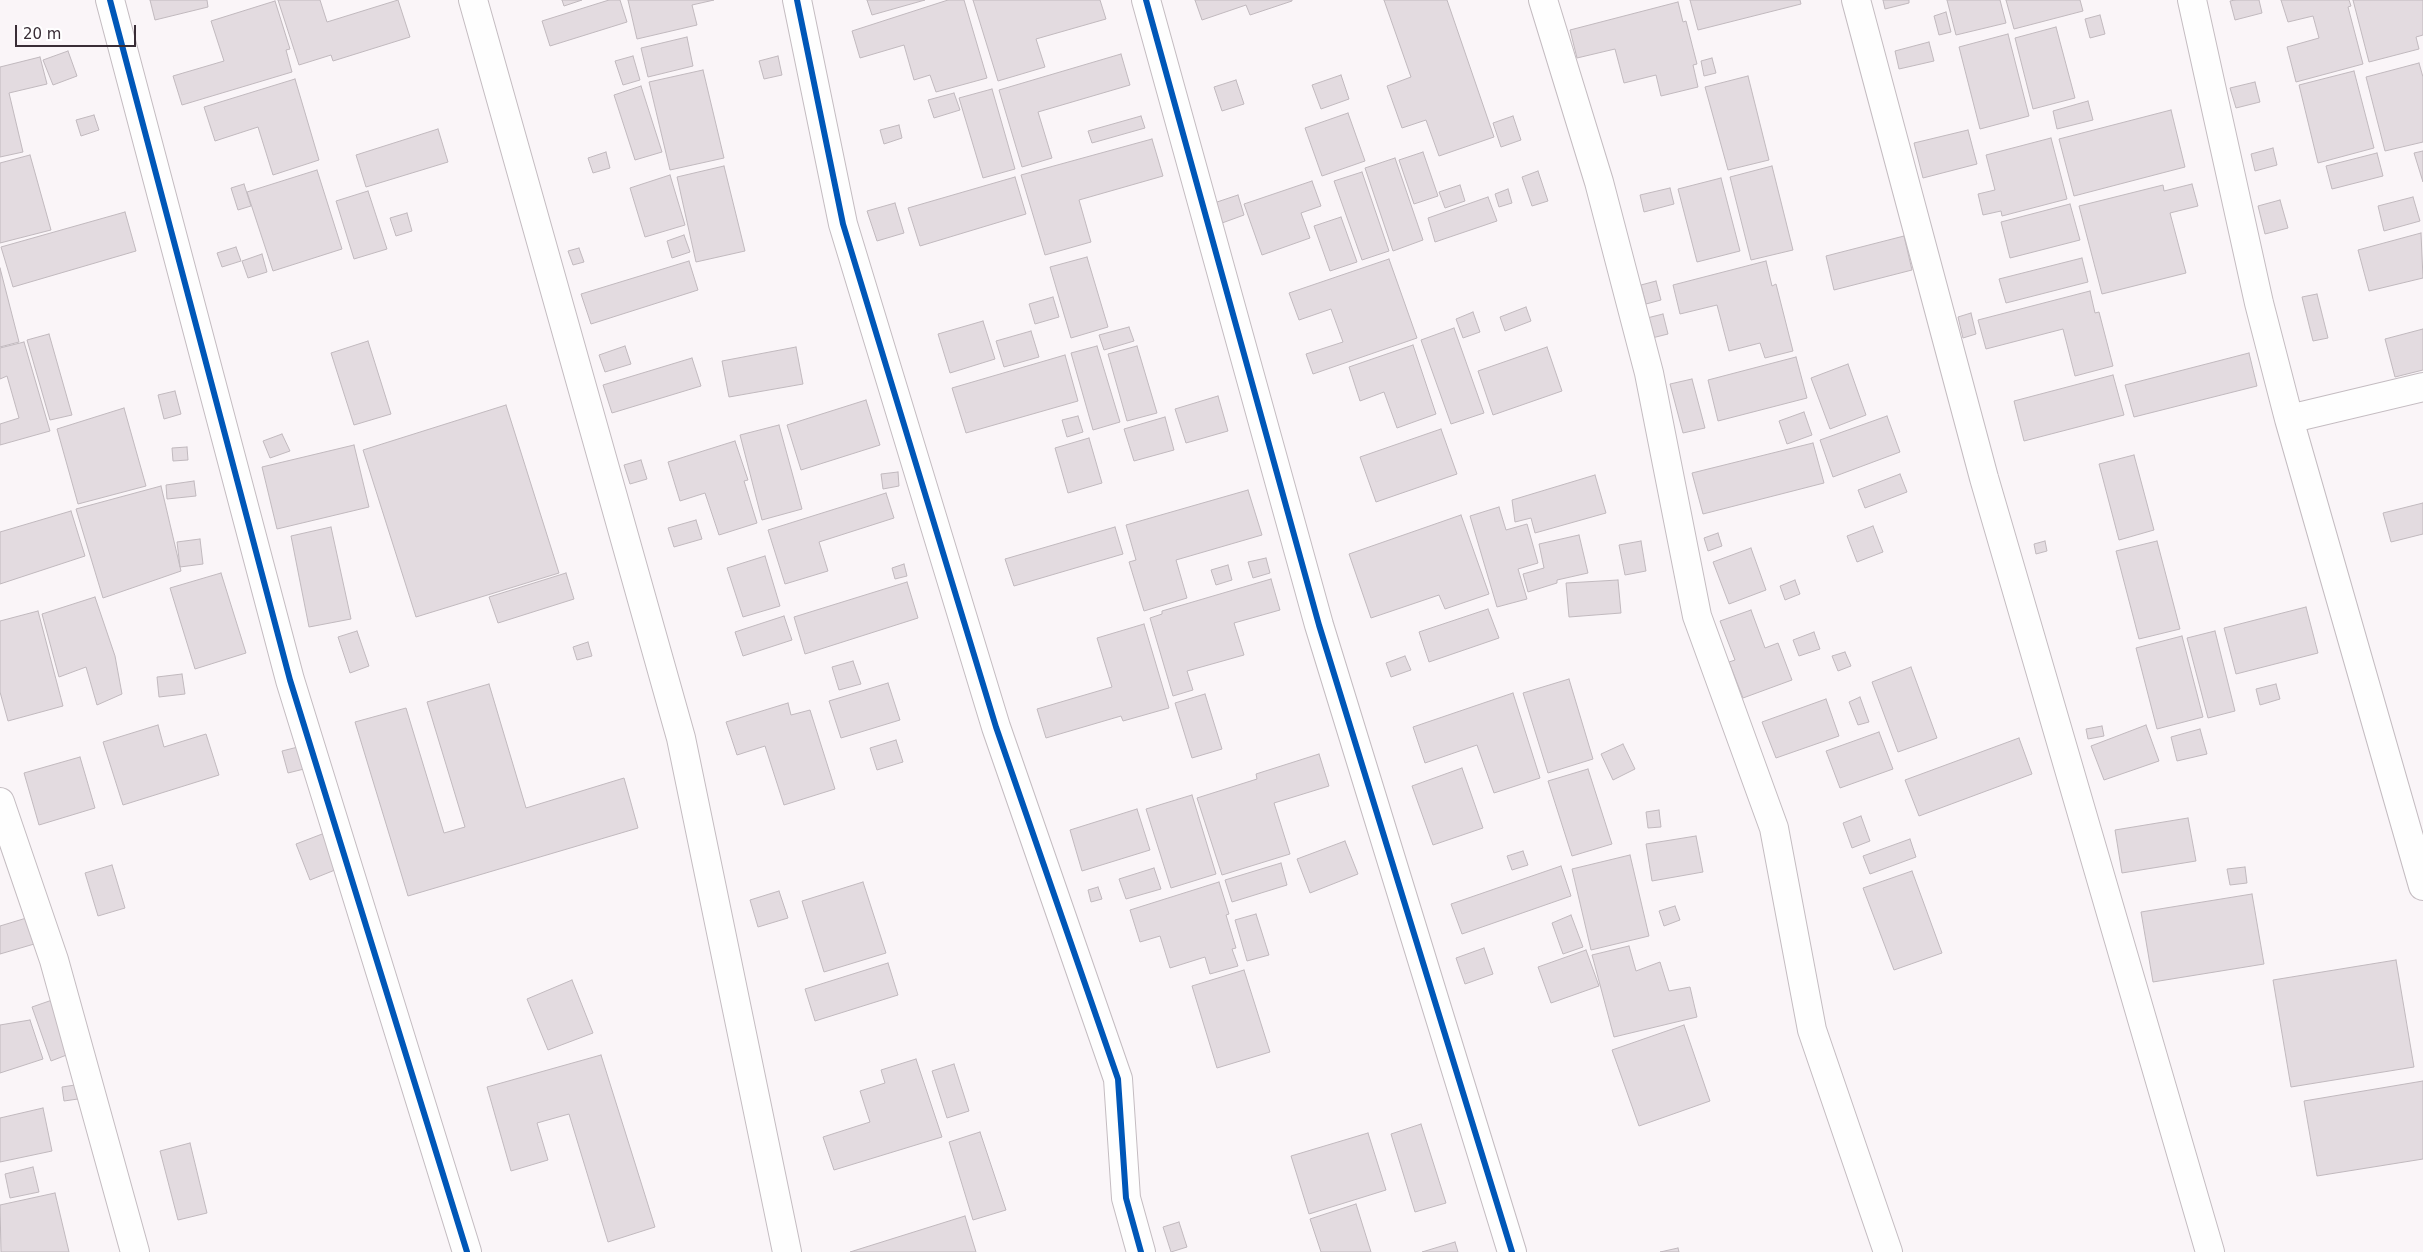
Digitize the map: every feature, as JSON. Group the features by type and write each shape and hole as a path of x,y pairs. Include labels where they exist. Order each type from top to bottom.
{"street":[{"path":"110,0 290,680 467,1252"},
{"path":"473,0 681,738 787,1252"},
{"path":"798,0 843,224 996,727 1118,1079 1126,1198 1141,1252"},
{"path":"1146,0 1319,625 1512,1252"},
{"path":"1543,0 1600,182 1649,372 1697,616 1774,828 1812,1030 1888,1252"},
{"path":"1856,0 1984,478 2210,1252"},
{"path":"2192,0 2259,303 2289,420 2423,886"},
{"path":"2289,420 2423,386"},
{"path":"0,802 54,960 135,1252"}],"building":[{"path":"150,0 207,0 208,7 155,20"},
{"path":"278,0 320,0 327,22 398,0 410,37 333,61 331,55 299,65"},
{"path":"562,0 582,0 564,6"},
{"path":"609,0 620,0 627,22 550,46 542,21"},
{"path":"628,0 714,0 692,5 697,25 637,39"},
{"path":"867,0 925,0 872,15"},
{"path":"948,0 964,0 987,78 936,92 930,75 914,80 904,45 860,58 852,31"},
{"path":"973,0 1100,0 1106,19 1036,39 1045,67 998,81"},
{"path":"1195,0 1292,1 1250,15 1246,5 1202,20"},
{"path":"1384,0 1447,0 1494,137 1439,156 1426,120 1402,128 1387,86 1411,77"},
{"path":"1690,0 1800,0 1801,4 1698,30"},
{"path":"1883,0 1909,0 1909,3 1885,9"},
{"path":"1947,0 2000,0 2006,23 1956,35"},
{"path":"2006,0 2080,0 2083,11 2014,29"},
{"path":"2259,0 2262,13 2235,20 2230,1"},
{"path":"2281,0 2349,0 2351,6 2348,7 2363,64 2296,82 2287,47 2319,38 2313,16 2288,22"},
{"path":"2353,0 2423,0 2423,35 2416,37 2419,49 2369,62"},
{"path":"275,1 290,49 286,50 292,72 182,105 173,76 224,61 211,21"},
{"path":"1678,2 1683,22 1686,21 1697,64 1693,65 1698,87 1661,96 1656,75 1624,83 1615,49 1577,58 1570,30"},
{"path":"1946,12 1951,32 1939,35 1934,16"},
{"path":"2100,15 2105,34 2090,38 2085,19"},
{"path":"2056,27 2075,98 2033,109 2015,38"},
{"path":"2008,34 2029,116 1980,129 1959,47"},
{"path":"687,37 693,66 648,77 641,48"},
{"path":"1929,42 1934,61 1899,69 1895,51"},
{"path":"68,51 77,76 53,85 43,60"},
{"path":"1121,54 1130,85 1038,112 1052,158 1022,167 999,90"},
{"path":"633,56 640,80 623,85 615,61"},
{"path":"778,56 782,75 764,79 759,61"},
{"path":"40,57 47,84 9,93 23,152 0,157 0,67"},
{"path":"1712,58 1716,73 1704,76 1701,61"},
{"path":"2419,63 2423,77 2423,142 2385,151 2366,77"},
{"path":"703,70 724,158 670,170 649,82"},
{"path":"2354,71 2374,148 2318,163 2299,85"},
{"path":"1341,75 1349,99 1321,109 1312,85"},
{"path":"1748,76 1769,160 1728,170 1705,87"},
{"path":"295,79 319,160 273,175 258,127 215,141 204,107"},
{"path":"1236,80 1244,104 1222,111 1214,87"},
{"path":"2255,82 2260,102 2236,108 2230,88"},
{"path":"641,86 662,152 635,160 614,95"},
{"path":"992,89 1015,169 983,178 959,98"},
{"path":"954,93 960,110 934,118 928,100"},
{"path":"2088,101 2093,120 2057,129 2053,111"},
{"path":"2171,110 2185,167 2074,196 2059,139"},
{"path":"1348,113 1365,161 1322,176 1305,128"},
{"path":"94,115 99,130 81,136 76,120"},
{"path":"1141,116 1145,128 1092,143 1088,131"},
{"path":"1513,116 1521,140 1501,147 1493,123"},
{"path":"899,125 902,138 884,144 880,130"},
{"path":"438,129 448,162 366,187 356,155"},
{"path":"1968,130 1977,164 1923,178 1914,143"},
{"path":"2051,138 2067,199 2002,216 2001,211 1983,215 1978,194 1995,190 1986,155"},
{"path":"1152,139 1163,176 1079,200 1091,242 1045,255 1021,175"},
{"path":"2273,148 2277,165 2255,171 2251,154"},
{"path":"2423,151 2423,182 2414,153"},
{"path":"606,152 610,168 593,173 588,158"},
{"path":"1423,152 1438,196 1414,204 1399,160"},
{"path":"2377,153 2383,176 2332,189 2326,166"},
{"path":"30,155 51,230 0,243 0,163"},
{"path":"1395,158 1423,240 1393,251 1365,168"},
{"path":"724,166 745,251 696,262 677,177"},
{"path":"1772,166 1793,250 1751,260 1730,177"},
{"path":"317,170 342,249 273,271 247,192"},
{"path":"1538,171 1548,201 1532,206 1522,177"},
{"path":"1362,172 1389,251 1362,260 1334,181"},
{"path":"670,175 685,225 645,237 630,188"},
{"path":"1015,177 1026,214 920,246 908,208"},
{"path":"1721,178 1740,251 1697,262 1678,189"},
{"path":"1312,181 1321,206 1301,213 1310,238 1262,255 1244,204"},
{"path":"244,184 251,206 238,210 231,188"},
{"path":"2192,184 2198,206 2170,213 2186,273 2102,294 2079,206 2163,185 2164,191"},
{"path":"1460,185 1465,201 1445,208 1439,192"},
{"path":"1670,188 1674,204 1644,212 1640,195"},
{"path":"1508,189 1512,203 1499,207 1495,194"},
{"path":"368,191 387,249 354,259 336,201"},
{"path":"1238,195 1244,215 1222,223 1214,203"},
{"path":"1488,197 1497,221 1435,242 1428,218"},
{"path":"2413,197 2420,221 2384,231 2378,206"},
{"path":"2280,200 2288,228 2265,234 2258,206"},
{"path":"895,203 904,233 877,241 867,211"},
{"path":"2070,204 2080,240 2010,258 2001,222"},
{"path":"125,212 136,251 13,287 1,247"},
{"path":"407,213 412,231 396,236 390,218"},
{"path":"1341,217 1357,262 1330,271 1314,226"},
{"path":"2421,233 2423,278 2369,291 2358,250"},
{"path":"684,235 690,252 672,258 667,241"},
{"path":"1904,236 1912,270 1834,290 1826,256"},
{"path":"236,247 241,261 222,267 217,253"},
{"path":"579,248 584,262 573,265 568,251"},
{"path":"262,254 267,272 248,278 242,261"},
{"path":"1087,257 1108,327 1071,338 1050,267"},
{"path":"2082,258 2088,282 2006,303 1999,279"},
{"path":"1389,259 1417,338 1313,374 1306,354 1343,342 1331,309 1299,320 1289,293"},
{"path":"689,261 698,290 591,324 581,294"},
{"path":"1766,261 1772,286 1776,284 1793,351 1765,358 1760,343 1729,351 1717,305 1680,314 1673,285"},
{"path":"0,268 19,342 0,347"},
{"path":"1656,281 1661,300 1646,304 1641,285"},
{"path":"2090,291 2095,313 2099,312 2113,366 2075,376 2063,329 1986,349 1978,320"},
{"path":"2317,294 2328,338 2313,341 2302,297"},
{"path":"1053,297 1059,317 1035,324 1029,304"},
{"path":"1526,307 1531,321 1505,331 1500,317"},
{"path":"1473,312 1480,332 1463,338 1456,319"},
{"path":"1971,313 1976,334 1963,338 1958,317"},
{"path":"1663,314 1668,334 1648,339 1643,319"},
{"path":"983,321 995,359 950,373 938,334"},
{"path":"1129,327 1134,341 1104,350 1099,335"},
{"path":"1454,328 1484,413 1451,424 1421,340"},
{"path":"2423,329 2423,370 2395,377 2385,339"},
{"path":"1031,331 1039,357 1004,367 996,341"},
{"path":"49,334 72,415 50,420 27,340"},
{"path":"368,341 391,414 354,425 331,353"},
{"path":"24,342 50,431 0,445 0,424 19,418 7,376 0,379 0,348"},
{"path":"1413,345 1436,414 1397,428 1384,392 1360,401 1349,367"},
{"path":"625,346 631,364 605,372 599,355"},
{"path":"1097,346 1120,422 1093,430 1071,353"},
{"path":"1137,346 1157,413 1127,421 1108,354"},
{"path":"796,347 803,384 729,397 722,361"},
{"path":"1547,347 1562,391 1493,415 1478,371"},
{"path":"2249,353 2257,386 2134,417 2125,385"},
{"path":"1065,355 1078,401 966,433 952,388"},
{"path":"1796,357 1807,398 1718,421 1708,380"},
{"path":"692,358 701,386 612,413 603,385"},
{"path":"1848,364 1866,415 1830,429 1811,378"},
{"path":"2113,375 2124,415 2024,441 2014,401"},
{"path":"1692,379 1705,428 1683,433 1670,384"},
{"path":"175,391 181,414 164,419 158,395"},
{"path":"1218,396 1228,431 1186,443 1175,409"},
{"path":"866,400 880,445 801,470 787,425"},
{"path":"506,405 559,573 416,617 363,450"},
{"path":"124,408 146,486 78,504 57,429"},
{"path":"1804,412 1812,435 1787,444 1779,421"},
{"path":"1078,416 1083,432 1067,437 1062,420"},
{"path":"1887,416 1900,452 1833,477 1820,440"},
{"path":"1165,417 1174,450 1134,461 1124,429"},
{"path":"779,425 802,509 762,520 740,435"},
{"path":"1441,429 1457,474 1376,502 1360,457"},
{"path":"282,434 290,451 270,458 263,441"},
{"path":"1089,438 1102,483 1068,493 1055,448"},
{"path":"735,441 748,480 744,481 757,523 719,535 705,493 680,501 668,462"},
{"path":"1813,443 1824,483 1703,514 1692,473"},
{"path":"354,445 369,507 277,529 262,467"},
{"path":"187,447 188,460 173,461 172,448"},
{"path":"2134,455 2154,530 2119,540 2099,464"},
{"path":"641,460 647,479 630,484 624,465"},
{"path":"898,472 899,486 883,489 881,474"},
{"path":"1900,474 1907,492 1865,508 1858,490"},
{"path":"1595,475 1606,513 1535,533 1531,518 1515,522 1512,500"},
{"path":"194,481 196,496 167,499 166,485"},
{"path":"161,486 181,571 103,598 76,509"},
{"path":"1248,490 1262,535 1176,560 1187,598 1144,611 1129,562 1136,560 1126,525"},
{"path":"886,493 894,518 819,542 828,571 785,584 768,530"},
{"path":"2423,503 2423,534 2391,542 2383,513"},
{"path":"1499,507 1506,530 1527,524 1538,563 1518,569 1527,599 1497,607 1470,516"},
{"path":"71,511 85,556 0,584 0,532"},
{"path":"1461,515 1489,594 1445,609 1439,595 1371,618 1349,554"},
{"path":"696,520 702,539 674,547 668,528"},
{"path":"1873,526 1883,552 1857,562 1847,536"},
{"path":"331,527 351,619 309,627 291,536"},
{"path":"1115,527 1123,554 1014,586 1005,559"},
{"path":"1718,533 1722,546 1708,551 1704,538"},
{"path":"1579,535 1588,573 1557,580 1557,583 1528,592 1523,574 1544,568 1539,544"},
{"path":"200,539 203,564 180,567 177,542"},
{"path":"1641,541 1646,571 1625,575 1619,545"},
{"path":"2045,541 2047,551 2036,554 2034,544"},
{"path":"2157,541 2180,629 2139,639 2116,551"},
{"path":"1751,548 1766,590 1729,604 1713,562"},
{"path":"765,556 780,606 743,617 727,568"},
{"path":"1266,558 1270,573 1253,578 1248,562"},
{"path":"904,564 907,576 895,579 892,568"},
{"path":"1228,565 1232,580 1216,585 1211,570"},
{"path":"221,573 246,653 195,669 170,588"},
{"path":"566,573 574,599 498,623 489,597"},
{"path":"1271,579 1280,610 1234,623 1244,655 1187,671 1193,690 1173,696 1150,618 1162,614 1162,611"},
{"path":"1618,580 1621,613 1569,617 1566,583"},
{"path":"1795,580 1800,594 1785,600 1780,586"},
{"path":"907,582 918,618 805,654 794,617"},
{"path":"95,597 115,656 122,694 97,705 86,667 59,677 42,614"},
{"path":"2306,607 2318,653 2236,674 2224,628"},
{"path":"1488,609 1499,638 1429,662 1419,632"},
{"path":"1751,610 1765,648 1778,643 1792,680 1743,698 1729,662 1735,660 1720,621"},
{"path":"38,611 63,706 8,721 0,692 0,621"},
{"path":"784,616 792,640 743,656 735,632"},
{"path":"1144,624 1169,708 1123,721 1121,716 1046,738 1037,709 1112,687 1097,638"},
{"path":"357,631 369,666 350,673 338,637"},
{"path":"2215,631 2235,711 2208,718 2187,638"},
{"path":"1814,632 1820,649 1799,656 1793,640"},
{"path":"2182,636 2203,717 2157,729 2136,648"},
{"path":"588,642 592,656 577,660 573,647"},
{"path":"1845,652 1851,666 1838,671 1832,656"},
{"path":"1405,656 1411,670 1391,677 1386,663"},
{"path":"853,661 861,684 839,690 832,667"},
{"path":"1911,667 1937,738 1898,752 1872,682"},
{"path":"182,674 185,694 159,697 157,677"},
{"path":"1569,679 1593,759 1548,773 1523,693"},
{"path":"888,683 900,720 841,738 829,701"},
{"path":"489,684 526,808 624,778 638,828 408,896 355,722 406,708 444,833 465,827 427,702"},
{"path":"2276,684 2280,699 2260,705 2256,689"},
{"path":"1513,693 1540,778 1494,793 1477,745 1425,763 1413,727"},
{"path":"1205,694 1222,749 1192,758 1175,703"},
{"path":"1860,697 1869,722 1858,725 1849,702"},
{"path":"1826,699 1839,736 1776,758 1762,722"},
{"path":"788,703 791,715 810,710 835,789 784,805 765,746 737,755 726,722"},
{"path":"158,725 164,747 206,734 219,775 123,805 103,742"},
{"path":"2146,725 2159,761 2104,780 2091,746"},
{"path":"2102,726 2104,736 2088,739 2086,729"},
{"path":"2200,729 2207,754 2177,761 2171,737"},
{"path":"1879,732 1893,769 1840,788 1826,751"},
{"path":"2019,738 2032,774 1919,816 1905,780"},
{"path":"896,740 903,762 877,770 870,748"},
{"path":"1623,744 1635,769 1613,780 1601,754"},
{"path":"302,746 308,768 288,773 282,751"},
{"path":"1319,754 1329,786 1274,803 1290,854 1222,875 1197,798 1257,779 1256,774"},
{"path":"80,757 95,808 39,825 24,773"},
{"path":"1462,768 1483,828 1433,845 1412,786"},
{"path":"1588,769 1612,844 1572,856 1548,781"},
{"path":"1192,795 1216,874 1171,888 1146,809"},
{"path":"1137,809 1150,850 1082,871 1070,830"},
{"path":"1659,810 1661,827 1648,828 1646,812"},
{"path":"1861,816 1870,841 1852,848 1843,823"},
{"path":"2188,818 2196,861 2122,873 2115,830"},
{"path":"330,831 345,866 310,880 296,844"},
{"path":"1696,836 1703,872 1652,881 1646,844"},
{"path":"1910,839 1916,857 1870,874 1863,856"},
{"path":"1345,841 1358,874 1310,893 1297,859"},
{"path":"1523,851 1528,865 1512,870 1507,856"},
{"path":"1630,855 1649,936 1591,950 1572,869"},
{"path":"1281,863 1287,885 1232,902 1225,880"},
{"path":"112,865 125,908 98,916 85,873"},
{"path":"1561,866 1571,896 1462,934 1451,904"},
{"path":"2245,867 2247,883 2230,885 2227,869"},
{"path":"1154,868 1161,889 1126,899 1119,879"},
{"path":"1912,871 1942,953 1894,970 1863,888"},
{"path":"863,882 886,953 824,972 802,901"},
{"path":"1219,882 1229,914 1226,915 1236,948 1232,949 1238,966 1210,974 1205,957 1170,968 1160,936 1140,942 1130,910"},
{"path":"1098,887 1102,899 1091,902 1088,890"},
{"path":"779,891 788,918 758,927 750,900"},
{"path":"2252,894 2264,964 2153,982 2141,912"},
{"path":"1675,906 1680,920 1664,926 1659,911"},
{"path":"1256,914 1269,955 1247,961 1235,920"},
{"path":"1571,915 1583,947 1563,954 1552,923"},
{"path":"33,916 41,942 0,954 0,926"},
{"path":"1629,946 1636,971 1660,962 1669,991 1690,987 1697,1017 1614,1037 1592,955"},
{"path":"1484,948 1493,974 1465,984 1456,958"},
{"path":"1586,950 1599,986 1551,1003 1538,967"},
{"path":"2396,960 2414,1067 2291,1087 2273,980"},
{"path":"888,963 898,995 815,1021 805,989"},
{"path":"1244,970 1270,1052 1217,1068 1192,986"},
{"path":"572,980 593,1033 548,1050 527,999"},
{"path":"58,998 77,1051 51,1061 32,1007"},
{"path":"30,1020 43,1059 0,1073 0,1025"},
{"path":"1684,1025 1710,1101 1639,1126 1612,1050"},
{"path":"601,1055 655,1227 608,1242 569,1114 537,1123 548,1160 511,1171 487,1087"},
{"path":"916,1059 942,1137 834,1170 823,1137 870,1122 860,1091 885,1083 881,1070"},
{"path":"954,1064 969,1111 947,1118 932,1071"},
{"path":"2423,1081 2423,1159 2317,1176 2304,1101"},
{"path":"75,1085 78,1099 64,1101 62,1087"},
{"path":"43,1108 52,1151 0,1162 0,1118"},
{"path":"1421,1124 1446,1203 1415,1212 1391,1134"},
{"path":"980,1132 1006,1210 973,1220 949,1142"},
{"path":"1368,1133 1386,1190 1309,1214 1291,1156"},
{"path":"190,1143 207,1213 178,1220 160,1151"},
{"path":"33,1167 39,1192 10,1198 5,1174"},
{"path":"55,1193 69,1252 1,1252 0,1205"},
{"path":"1356,1204 1371,1252 1321,1252 1310,1219"},
{"path":"965,1216 976,1252 850,1252"},
{"path":"1179,1222 1187,1247 1171,1252 1163,1227"},
{"path":"1455,1242 1458,1252 1422,1252"},
{"path":"1678,1248 1679,1252 1660,1252"}],"cycle path":[{"path":"110,0 290,680 467,1252"},
{"path":"797,0 843,224 996,727 1118,1079 1126,1198 1141,1252"},
{"path":"1146,0 1319,625 1512,1252"}]}
